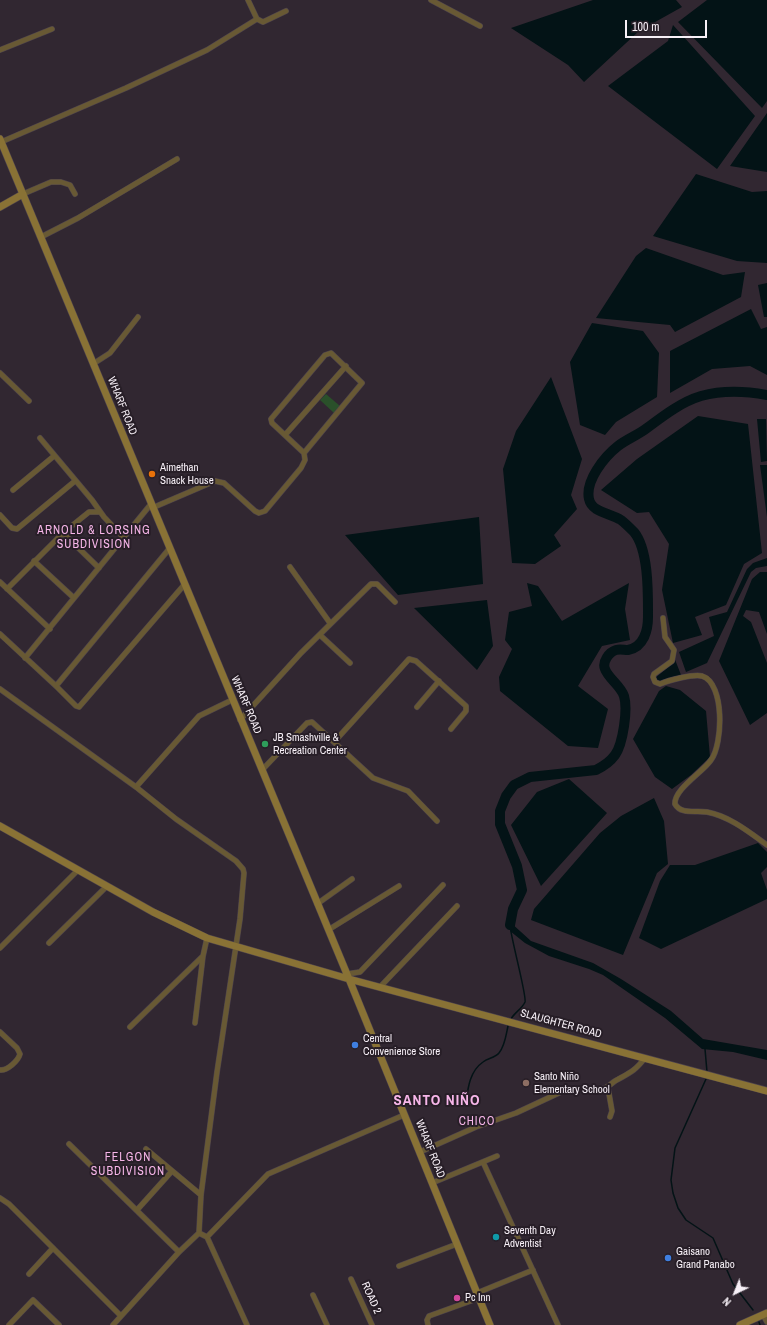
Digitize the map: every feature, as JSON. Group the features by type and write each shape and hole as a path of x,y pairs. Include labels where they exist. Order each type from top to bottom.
{"main road":[{"name":"WHARF ROAD","path":"1,140 169,549 348,977 490,1325"},
{"path":"0,207 23,194"},
{"name":"SLAUGHTER ROAD","path":"0,826 188,930 207,938 380,987 767,1091"},
{"path":"740,1325 765,1314"}],"street":[{"path":"248,0 257,19 265,23 286,11"},
{"path":"431,0 480,26"},
{"path":"1,140 126,88 207,50 257,19"},
{"path":"0,50 52,29"},
{"path":"41,237 78,218 177,159"},
{"path":"23,194 57,181 70,185 76,194"},
{"path":"93,364 110,353 138,317"},
{"path":"25,658 152,506 215,481 224,484 255,511 265,511 301,468 305,460 304,453 272,423 271,419 325,355 331,353 362,381 362,385 304,453"},
{"path":"285,435 346,366"},
{"path":"0,373 29,401"},
{"path":"40,438 100,512 124,538"},
{"path":"13,490 54,456"},
{"path":"0,515 12,528 17,530 75,481"},
{"path":"7,589 63,533 90,511 100,512"},
{"path":"63,533 99,568"},
{"path":"56,686 169,549"},
{"path":"34,561 74,598"},
{"path":"290,567 330,623"},
{"path":"0,582 50,629"},
{"path":"240,720 330,623 373,583 377,584 395,602"},
{"path":"0,634 76,706 79,707 184,584"},
{"path":"663,618 665,637 674,650 672,662 654,674 655,682 660,684 667,681 698,675 706,677 712,683 716,692 720,720 718,744 715,754 711,761 677,794 675,804 682,810 715,814 733,822 767,845"},
{"path":"320,635 350,664"},
{"path":"335,741 371,703 407,660 412,659 466,706 466,711 451,729"},
{"path":"416,707 438,681"},
{"path":"0,689 136,786 176,819 236,861 244,873 237,946 217,1072 201,1195 199,1233 179,1252 113,1325"},
{"path":"136,786 199,716 232,700"},
{"path":"262,770 310,722 315,724 335,741 373,778 408,791 437,821"},
{"path":"0,948 78,870"},
{"path":"317,904 352,879"},
{"path":"348,977 360,972 443,885"},
{"path":"49,943 107,886"},
{"path":"328,930 400,886"},
{"path":"380,987 457,906"},
{"path":"195,1023 203,956 207,938"},
{"path":"130,1027 203,956"},
{"path":"0,1032 17,1048 20,1054 18,1059 8,1068 0,1070"},
{"path":"599,1090 608,1088 614,1082 636,1070 645,1058"},
{"path":"608,1088 611,1098 612,1111 610,1117"},
{"path":"420,1152 476,1127 516,1114 561,1092"},
{"path":"207,1237 268,1174 404,1115"},
{"path":"69,1144 179,1252"},
{"path":"146,1149 201,1195"},
{"path":"432,1183 497,1156"},
{"path":"482,1162 558,1325"},
{"path":"137,1210 172,1171"},
{"path":"0,1198 9,1204 121,1316"},
{"path":"199,1233 207,1237 247,1325"},
{"path":"399,1266 457,1244"},
{"path":"29,1274 53,1248"},
{"path":"428,1325 426,1320 429,1316 533,1270"},
{"name":"ROAD 2","path":"351,1279 372,1325"},
{"path":"313,1295 327,1325"},
{"path":"9,1325 33,1300 59,1325"},
{"path":"765,1314 767,1322"}],"green space":[{"path":"326,394 340,406 334,413 320,400"}],"shaded area":[{"path":"593,0 676,0 682,7 639,31 584,82 568,65 511,28"},
{"path":"707,0 767,0 767,101 762,108 678,22"},
{"path":"673,25 755,116 717,169 608,86 668,41"},
{"path":"767,113 767,172 730,166"},
{"path":"696,174 752,192 767,191 767,263 737,261 653,236"},
{"path":"646,248 723,275 745,272 741,297 675,332 670,325 596,318 636,256"},
{"path":"767,283 767,317 764,317 758,285"},
{"path":"751,309 761,329 767,327 767,375 750,366 712,369 670,393 670,351"},
{"path":"592,323 643,331 659,353 657,397 616,422 605,435 580,425 570,362"},
{"path":"551,377 582,459 571,495 577,509 554,535 561,546 535,564 512,563 503,469 516,431"},
{"path":"698,416 748,424 762,553 744,564 726,605 695,617 702,635 673,643 662,590 669,544 649,512 637,513 601,490 637,459"},
{"path":"757,419 766,419 767,461 761,462"},
{"path":"760,465 767,465 767,517"},
{"path":"479,517 483,584 398,595 345,535"},
{"path":"767,558 767,566 756,568 751,572 707,663 686,672 679,652 714,636 709,617 727,612 747,569 753,563"},
{"path":"760,572 767,572 767,634 759,612 746,610 743,616 751,622 767,663 767,713 750,725 719,661 752,579"},
{"path":"527,583 538,586 562,621 629,583 625,609 630,640 602,646 578,686 608,709 598,748 568,746 500,691 499,677 512,649 505,640 509,612 532,606"},
{"path":"487,600 493,646 477,670 414,608"},
{"path":"674,657 683,680 670,680 659,684 655,678 666,669"},
{"path":"666,686 680,690 706,711 710,757 691,775 672,789 655,777 633,739 659,691"},
{"path":"569,779 607,813 541,886 511,825 537,792"},
{"path":"654,798 664,821 668,864 657,873 623,955 531,920 534,909 600,833 621,816"},
{"path":"758,843 767,852 767,867 761,873 767,890 767,899 661,949 639,938 660,881 670,865 695,865"},
{"path":"510,922 531,941 593,963 621,979 671,1011 703,1039 767,1050 767,1060 733,1052 702,1049 665,1018 603,975 549,956 525,943 510,931"}],"waterway":[{"path":"510,925 513,909 522,890 517,866 500,824 500,811 506,796 514,785 530,777 596,770 607,764 615,755 622,735 625,717 625,702 622,692 609,676 605,669 604,663 613,651 628,650 638,645 644,637 647,627 648,585 643,550 634,532 621,520 598,510 591,504 589,492 593,477 607,456 618,446 686,402 701,396 726,392 767,395"},
{"path":"510,925 525,998 524,1004 511,1019"},
{"path":"466,1102 472,1075 483,1062 499,1053 504,1044 508,1026"},
{"path":"705,1049 707,1072"},
{"path":"706,1079 675,1148 671,1180 673,1193 678,1208 686,1220 713,1238 733,1284 753,1310"}],"place":[{"name":"Aimethan Snack House","path":"152,474"},
{"name":"JB Smashville & Recreation Center","path":"265,744"},
{"name":"Central Convenience Store","path":"355,1045"},
{"name":"Santo Niño Elementary School","path":"526,1083"},
{"name":"Seventh Day Adventist","path":"496,1237"},
{"name":"Gaisano Grand Panabo","path":"668,1258"},
{"name":"Pc Inn","path":"457,1298"}],"district":[{"name":"ARNOLD & LORSING SUBDIVISION","path":"94,538"},
{"name":"SANTO NIÑO","path":"437,1101"},
{"name":"CHICO","path":"477,1122"},
{"name":"FELGON SUBDIVISION","path":"128,1165"}]}
